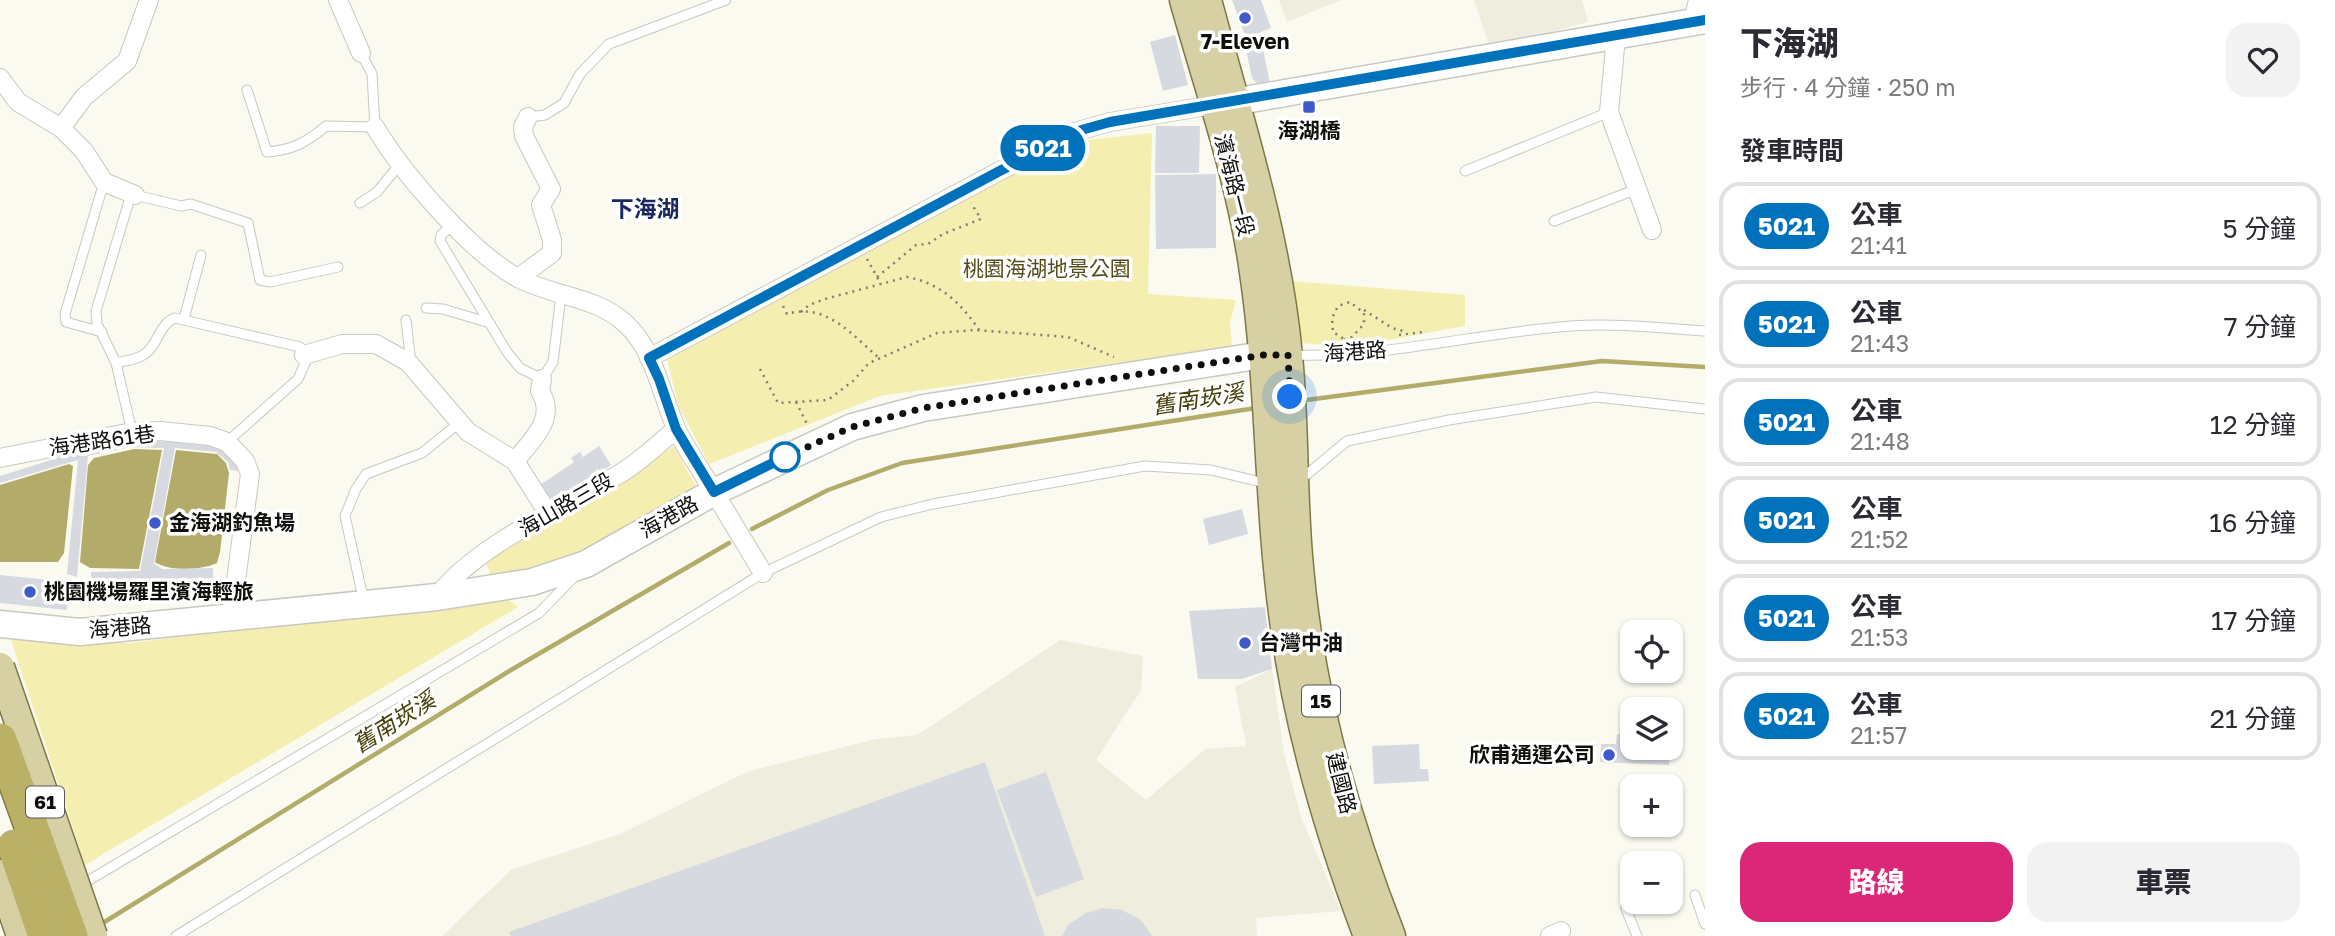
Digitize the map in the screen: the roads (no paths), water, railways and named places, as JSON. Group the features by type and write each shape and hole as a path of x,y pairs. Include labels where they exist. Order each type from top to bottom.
{"highway":[{"name":"61","path":"0,740 71,936"},
{"name":"61","path":"0,804 46,936"}],"main road":[{"name":"濱海路一段","path":"1184,0 1224,104 1270,243 1276,364"},
{"name":"濱海路一段","path":"1207,0 1224,104"},
{"name":"15","path":"1276,364 1281,463"},
{"name":"建國路","path":"1281,463 1283,616 1303,727 1331,830 1368,936"},
{"name":"建國路","path":"1281,463 1309,652 1342,790 1372,887 1391,936"},
{"name":"61","path":"0,667 93,936"},
{"path":"0,874 16,932"}],"street":[{"path":"61,128 84,97 127,61 149,0"},
{"path":"338,0 361,53"},
{"path":"649,358 1071,133 1110,122 1616,37 1699,14"},
{"path":"1616,37 1609,112 1652,230"},
{"path":"0,78 18,102 61,128 84,151 104,183 135,195"},
{"path":"518,278 552,253 552,240 541,205 551,189 524,136 523,127 528,117"},
{"path":"375,128 399,165 483,253 518,278 561,295 579,297 602,306 628,325 659,379 676,429 763,573"},
{"path":"304,355 342,344 376,344 408,362 468,432 515,461 548,513"},
{"name":"海港路","path":"0,625 80,632 365,604 445,586 532,582 586,564 714,492 852,427 923,408 1276,364"},
{"path":"515,461 540,430 547,416 547,403 540,391 542,379"},
{"name":"海山路三段","path":"445,586 548,513 624,471 676,429"},
{"name":"海港路61巷","path":"0,458 132,432 198,435 227,442"},
{"path":"227,442 245,461 250,474 231,619"}],"lane":[{"path":"528,117 545,115 564,103 580,74 609,44 726,0"},
{"path":"247,90 267,152 288,150 305,143 326,127 375,128 372,74 361,53"},
{"path":"1465,171 1609,112"},
{"path":"360,203 377,191 399,165"},
{"path":"102,332 66,322 65,314 104,183"},
{"path":"1554,221 1637,190"},
{"path":"132,432 116,363 96,311 129,201 135,195 181,206 191,204 248,223 260,279 270,282 338,267"},
{"path":"455,224 442,235 440,241 520,368 542,379 553,362 561,295"},
{"path":"184,319 201,255"},
{"path":"426,308 443,309 490,323"},
{"path":"116,363 143,356 153,346 169,320 184,319 300,347 307,359 298,379 264,406 252,423 227,442"},
{"path":"406,320 413,369"},
{"name":"海港路","path":"1276,364 1571,326 1629,326 1705,331"},
{"path":"176,936 763,573 881,517 933,504 1145,466 1211,470 1281,463 1347,441 1448,421 1597,397 1705,409"},
{"path":"365,604 345,516 356,489 366,474 422,453 459,422"},
{"path":"16,932 539,613 586,564"},
{"path":"1695,895 1705,924"},
{"path":"1628,914 1637,936"}],"waterway":[{"name":"舊南崁溪","path":"1299,401 1602,361 1705,367"},
{"name":"舊南崁溪","path":"752,529 828,490 902,463 1256,408"},
{"name":"舊南崁溪","path":"98,926 511,670 729,543"}],"place":[{"name":"7-Eleven","path":"1245,18"},
{"name":"海湖橋","path":"1309,107"},
{"name":"金海湖釣魚場","path":"155,523"},
{"name":"桃園機場羅里濱海輕旅","path":"30,592"},
{"name":"台灣中油","path":"1245,643"},
{"name":"欣甫通運公司","path":"1609,755"}],"district":[{"name":"下海湖","path":"645,209"}],"park label":[{"name":"桃園海湖地景公園","path":"1047,269"}]}
